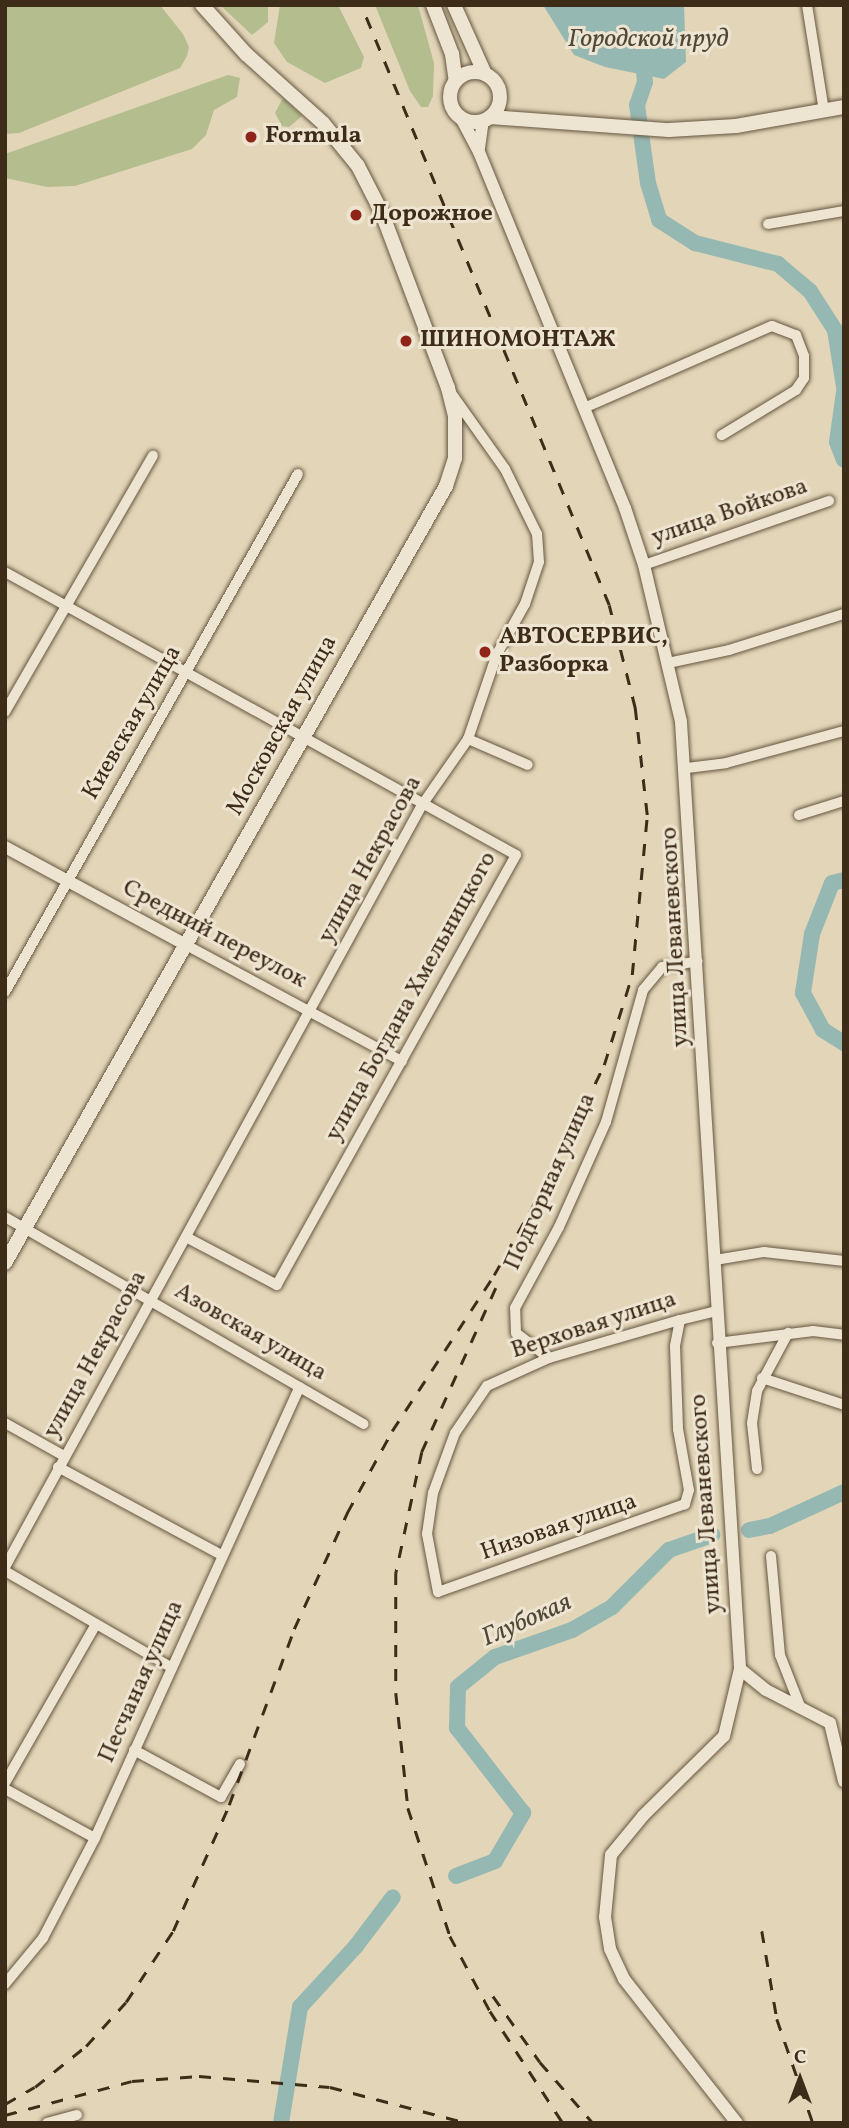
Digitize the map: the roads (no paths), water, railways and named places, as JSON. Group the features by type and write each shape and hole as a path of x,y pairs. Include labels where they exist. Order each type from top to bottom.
{"main road":[{"name":"Московская улица","path":"5,1263 188,946 302,736 446,486 455,458 455,416 448,388 370,188 323,123 246,54 201,5"},
{"path":"433,5 453,54 456,81 451,100 460,116 669,130 736,126 844,107"},
{"path":"454,5 485,74 496,83 500,97 525,119"},
{"path":"456,81 473,72 485,74"},
{"path":"486,119 500,97"}],"street":[{"path":"807,5 824,111"},
{"name":"улица Леваневского","path":"460,116 479,152 584,408 644,565 668,663 687,768 715,1259 716,1343 740,1669 730,1723 715,1750 618,1845 607,1869 605,1917 611,1949 624,1979 737,2123"},
{"name":"улица Леваневского","path":"479,152 486,119"},
{"path":"768,224 844,211"},
{"path":"584,408 772,326 796,335 804,356 804,378 796,390 722,435"},
{"name":"улица Некрасова","path":"5,1569 64,1456 312,1012 422,805 468,738 476,705 497,654 525,604 539,562 537,534 505,469 448,388"},
{"path":"5,712 153,456"},
{"name":"Киевская улица","path":"5,992 298,474"},
{"name":"улица Войкова","path":"644,565 829,501"},
{"name":"улица Богдана Хмельницкого","path":"5,572 516,855 277,1284 186,1237"},
{"path":"668,663 729,650 844,614"},
{"path":"687,768 726,763 844,731"},
{"path":"468,738 528,765"},
{"path":"799,815 844,801"},
{"name":"Средний переулок","path":"5,847 402,1061"},
{"name":"Подгорная улица","path":"549,1358 516,1333 515,1307 559,1227 606,1122 643,990 662,967 698,961"},
{"name":"Азовская улица","path":"5,1217 364,1424"},
{"path":"715,1259 764,1252 844,1261"},
{"name":"Верховая улица","path":"438,1592 427,1534 433,1493 455,1433 487,1386 549,1358 716,1311"},
{"name":"улица Леваневского","path":"680,1320 675,1333 678,1429 689,1497"},
{"path":"716,1343 788,1333 844,1335"},
{"name":"улица Леваневского","path":"757,1469 752,1423 762,1378 788,1333"},
{"path":"762,1378 844,1405"},
{"name":"Песчаная улица","path":"5,1984 43,1938 95,1838 300,1387"},
{"path":"5,1423 64,1456"},
{"path":"58,1467 223,1556"},
{"name":"Низовая улица","path":"438,1592 679,1509 689,1497"},
{"path":"771,1556 780,1655 800,1706"},
{"path":"5,1569 172,1668"},
{"path":"5,1783 96,1624"},
{"path":"740,1669 765,1690 830,1723 844,1781"},
{"path":"134,1751 221,1797 240,1764"},
{"path":"5,1789 95,1838"},
{"path":"47,2123 78,2115"}],"water":[{"name":"Городской пруд","path":"543,5 684,5 686,62 664,79 605,67 574,55"}],"waterway":[{"name":"Глубокая","path":"643,55 645,82 637,105 648,183 659,220 695,243 778,264 810,291 835,330 844,387"},
{"name":"Глубокая","path":"844,392 837,442 844,460"},
{"name":"Глубокая","path":"844,880 832,883 812,934 803,993 823,1030 844,1043"},
{"name":"Глубокая","path":"749,1530 770,1526 844,1492"},
{"name":"Глубокая","path":"456,1876 495,1861 523,1813 457,1728 458,1687 495,1657 572,1630 612,1607 669,1550 712,1535"},
{"name":"Глубокая","path":"281,2123 300,2007 356,1946 393,1897"}],"railway":[{"path":"5,2104 35,2087 86,2046 126,2002 173,1931 229,1805 294,1629 347,1513 392,1431 494,1275 553,1170 604,1065 632,975 647,815 635,708 609,605 361,5"},
{"path":"496,1288 422,1452 396,1573 396,1693 408,1808 450,1936 490,2011 563,2123"},
{"path":"762,1931 777,2019 813,2123"},
{"path":"493,1996 540,2062 593,2123"},
{"path":"5,2115 132,2081 199,2076 330,2087 467,2123"}],"place":[{"name":"Formula","path":"251,137"},
{"name":"Дорожное","path":"356,215"},
{"name":"ШИНОМОНТАЖ","path":"406,341"},
{"name":"АВТОСЕРВИС, Разборка","path":"485,652"}]}
